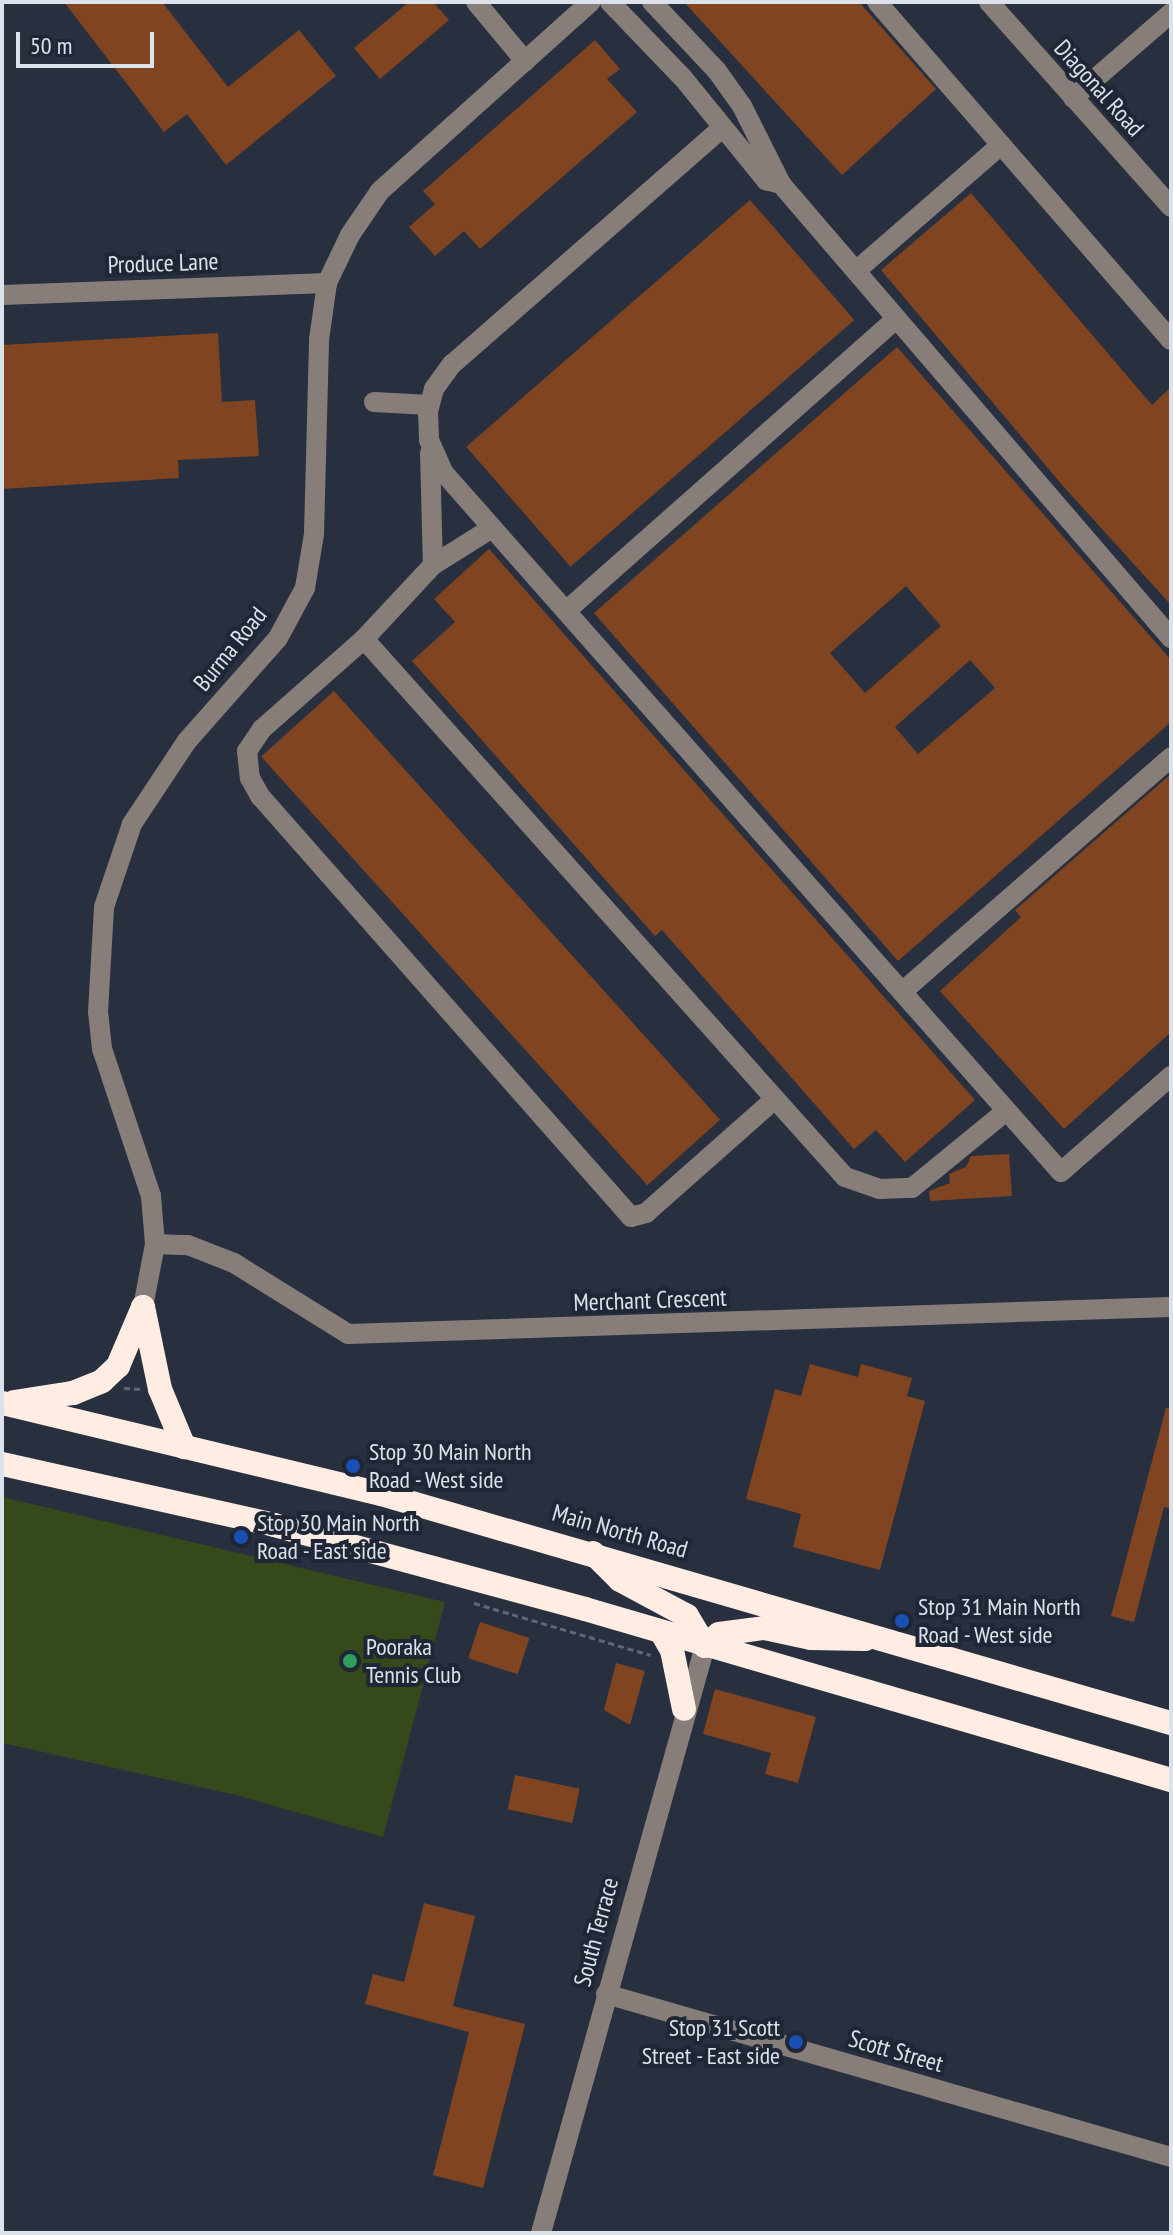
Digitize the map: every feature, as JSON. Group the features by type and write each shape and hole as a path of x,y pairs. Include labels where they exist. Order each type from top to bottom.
{"highway":[{"path":"3,1403 73,1393 102,1381 118,1366 143,1307"},
{"path":"143,1307 160,1389 184,1447"},
{"name":"Main North Road","path":"3,1403 592,1552 1171,1723"},
{"path":"2,1464 274,1525 1171,1780"},
{"path":"592,1552 620,1580 687,1616 705,1646"},
{"path":"705,1646 719,1634 764,1628 811,1638 895,1640"},
{"path":"662,1633 672,1650 684,1709"}],"street":[{"path":"476,2 525,61"},
{"name":"Burma Road","path":"143,1307 155,1244 151,1196 102,1049 98,960 104,907 132,824 187,741 278,638 305,588 314,534 318,355 327,283 380,191 591,2"},
{"path":"610,2 683,78 766,180 781,184"},
{"path":"652,2 734,94 781,184 1171,638"},
{"path":"877,2 1171,340"},
{"name":"Diagonal Road","path":"989,2 1171,207"},
{"path":"1073,98 1171,13"},
{"path":"433,565 429,405 452,364 722,128"},
{"path":"857,270 1001,145"},
{"name":"Produce Lane","path":"2,295 327,283"},
{"path":"566,611 895,320"},
{"path":"374,402 429,405"},
{"path":"429,440 444,473 1061,1172 1171,1076"},
{"path":"492,528 433,565 364,639 262,729 247,751 250,778 271,808 631,1217 646,1213 775,1099"},
{"path":"364,639 845,1177 879,1189 912,1188 1006,1111"},
{"path":"902,992 1171,757"},
{"name":"Merchant Crescent","path":"155,1244 188,1245 234,1263 348,1334 1171,1307"},
{"name":"South Terrace","path":"541,2233 684,1709 705,1646"},
{"name":"Scott Street","path":"606,1994 1171,2157"}],"path":[{"path":"115,1387 152,1389"},
{"path":"459,1599 662,1658"}],"green space":[{"path":"2,1497 445,1602 383,1837 236,1795 2,1743"}],"building":[{"path":"64,2 162,2 228,87 299,30 336,76 226,165 187,114 164,132"},
{"path":"409,2 433,2 449,20 380,79 354,48"},
{"path":"684,2 859,2 936,89 842,175"},
{"path":"595,40 620,69 607,79 637,112 480,249 464,231 435,256 409,227 435,204 423,191"},
{"path":"971,193 1152,405 1171,387 1171,605 1063,486 881,270"},
{"path":"750,200 854,320 571,567 466,447"},
{"path":"218,333 222,402 255,400 259,456 178,460 179,478 2,489 2,345"},
{"path":"897,347 1171,660 1171,722 898,961 594,613","holes":["906,586 941,626 865,693 830,653","970,660 995,688 918,754 895,727"]},
{"path":"489,549 975,1100 905,1162 876,1130 854,1149 662,930 655,936 412,661 455,622 434,599"},
{"path":"334,691 720,1120 647,1185 261,757"},
{"path":"1171,774 1171,1032 1064,1129 940,991 1021,917 1015,910"},
{"path":"1009,1154 1012,1196 930,1201 929,1191 950,1183 949,1174 966,1167 971,1156"},
{"path":"810,1364 858,1377 861,1364 912,1378 907,1396 925,1401 880,1570 793,1547 801,1514 746,1499 775,1389 801,1396"},
{"path":"1166,1408 1171,1408 1171,1509 1164,1507 1134,1622 1111,1616"},
{"path":"480,1622 529,1638 518,1674 468,1658"},
{"path":"616,1663 645,1671 630,1725 604,1710"},
{"path":"715,1689 816,1717 798,1783 765,1774 771,1753 703,1734"},
{"path":"515,1775 580,1789 572,1823 508,1809"},
{"path":"424,1903 475,1916 453,2006 525,2024 483,2188 433,2175 469,2032 365,2004 373,1974 404,1982"}],"place":[{"name":"Stop 30 Main North Road - West side","path":"353,1466"},
{"name":"Stop 30 Main North Road - East side","path":"241,1537"},
{"name":"Stop 31 Main North Road - West side","path":"902,1621"},
{"name":"Pooraka Tennis Club","path":"350,1661"},
{"name":"Stop 31 Scott Street - East side","path":"796,2042"}]}
